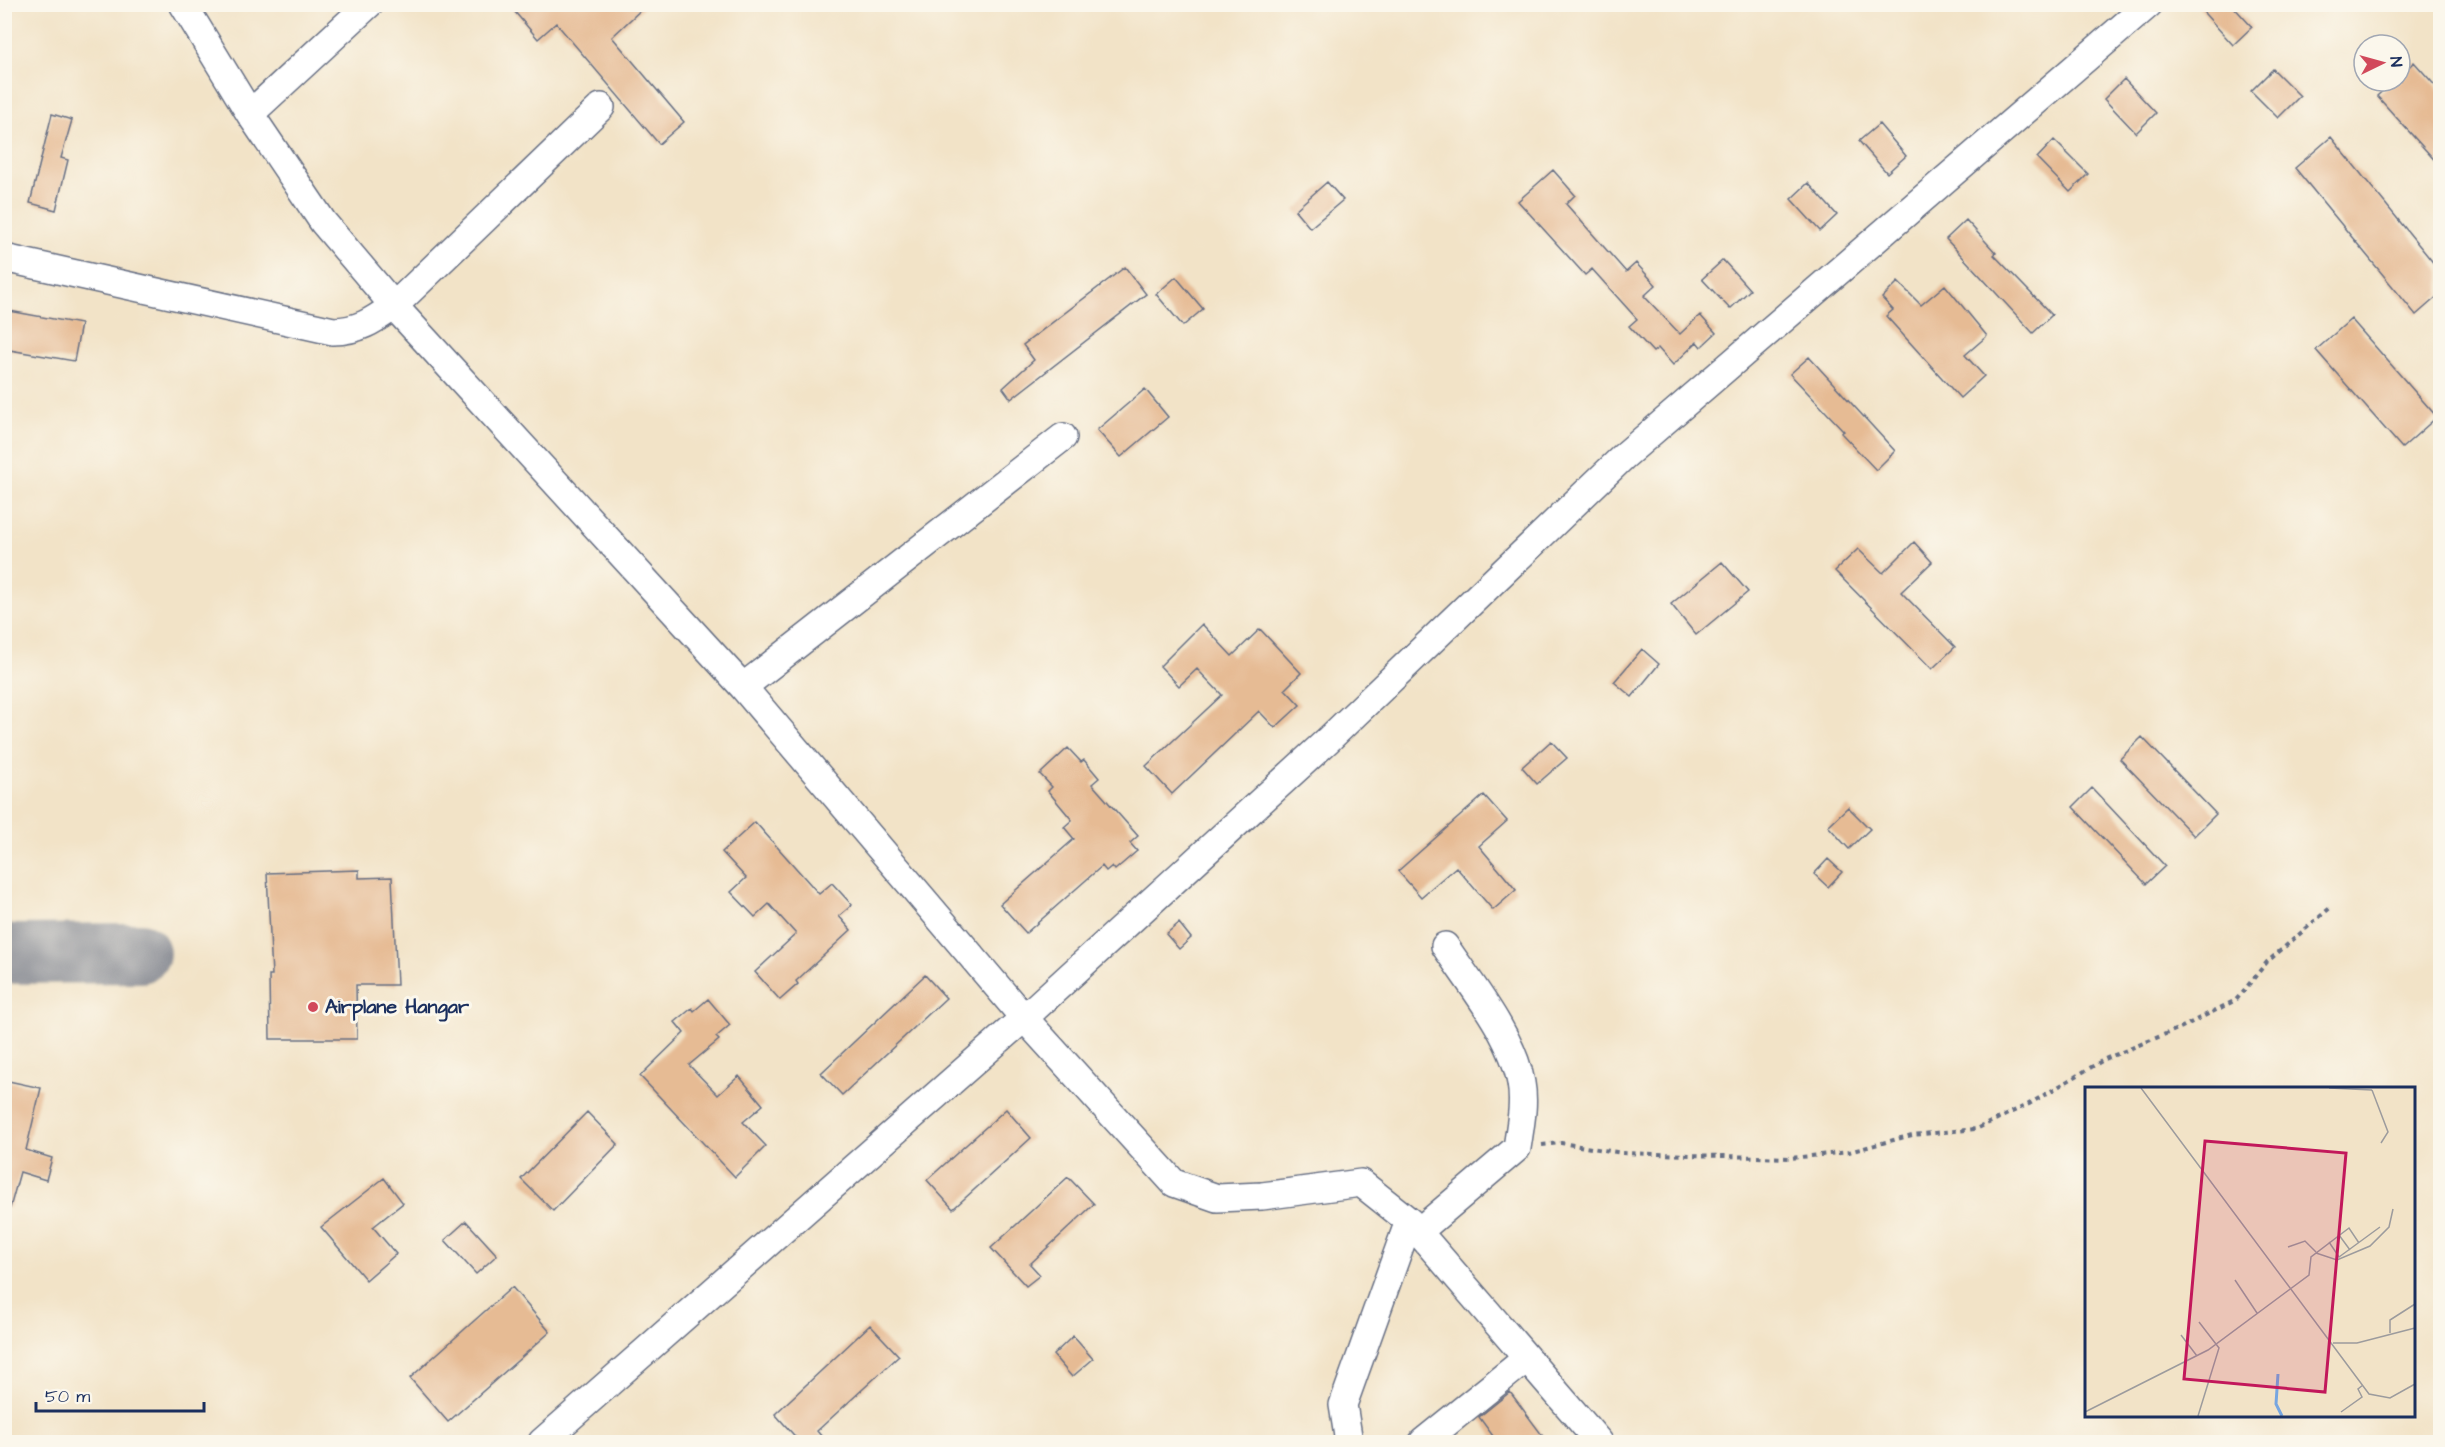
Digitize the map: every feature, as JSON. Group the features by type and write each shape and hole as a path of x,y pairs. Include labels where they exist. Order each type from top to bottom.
{"street":[{"path":"183,4 250,114 323,222 394,306 743,687 1024,1018 1173,1183 1217,1198 1262,1196 1361,1183 1414,1227 1599,1443"},
{"path":"250,114 369,4"},
{"path":"542,1443 1024,1018 1328,740 1623,457 2149,4"},
{"path":"4,258 333,331 349,331 365,326 394,306 601,107"},
{"path":"743,687 1063,437"},
{"path":"1349,1443 1343,1405 1414,1227 1517,1148 1522,1115 1521,1083 1505,1036 1445,946"},
{"path":"1423,1443 1527,1359"},
{"path":"1343,1405 1366,1443"}],"path":[{"path":"1517,1148 1561,1143 1622,1153 1791,1158 1849,1152 1912,1135 1976,1129 2029,1104 2105,1059 2180,1028 2236,1000 2267,962 2330,908"}],"building":[{"path":"508,4 647,4 612,37 684,122 659,144 556,23 538,39"},
{"path":"2196,4 2231,4 2252,27 2233,45"},
{"path":"2414,62 2440,91 2440,166 2377,96 2380,93 2412,93 2412,64"},
{"path":"2273,69 2300,96 2278,118 2251,91"},
{"path":"2124,79 2156,113 2136,133 2104,99"},
{"path":"52,114 72,120 61,158 68,160 56,210 30,203"},
{"path":"1879,124 1906,156 1887,173 1859,141"},
{"path":"2331,137 2440,271 2440,294 2416,315 2295,168"},
{"path":"2054,140 2088,174 2070,192 2037,158"},
{"path":"1553,170 1575,195 1566,204 1626,272 1636,263 1656,285 1644,296 1680,334 1700,315 1716,333 1701,347 1697,342 1673,365 1658,348 1653,352 1629,326 1637,319 1592,269 1585,275 1518,201"},
{"path":"1327,182 1343,200 1310,228 1295,210"},
{"path":"1808,183 1837,215 1820,231 1791,199"},
{"path":"1966,220 1996,253 1994,255 2052,315 2033,333 1946,239"},
{"path":"1723,260 1750,290 1730,309 1702,279"},
{"path":"1125,267 1146,294 1011,399 1003,388 1034,360 1023,345"},
{"path":"1176,277 1203,309 1183,326 1156,294"},
{"path":"1898,282 1921,305 1945,285 1987,336 1965,355 1984,376 1960,398 1886,316 1893,310 1882,298"},
{"path":"4,310 81,324 74,361 4,349"},
{"path":"2351,319 2437,417 2402,448 2316,350"},
{"path":"1809,357 1895,451 1876,470 1841,433 1844,431 1790,374"},
{"path":"1145,389 1168,417 1121,457 1097,430"},
{"path":"1914,542 1932,562 1901,592 1955,647 1932,669 1835,571 1858,549 1883,573"},
{"path":"1722,562 1748,592 1696,635 1671,604"},
{"path":"1202,624 1232,656 1260,629 1301,673 1285,689 1300,705 1275,728 1259,711 1172,794 1146,766 1222,695 1197,669 1179,686 1160,666"},
{"path":"1642,649 1659,664 1632,697 1614,682"},
{"path":"2142,737 2216,814 2194,836 2120,759"},
{"path":"1551,741 1567,758 1537,784 1522,767"},
{"path":"1068,748 1081,762 1084,760 1099,778 1092,784 1138,836 1130,843 1137,851 1115,870 1112,866 1106,871 1102,866 1026,933 1000,904 1074,839 1064,827 1072,820 1048,791 1052,787 1040,774"},
{"path":"2092,788 2165,866 2146,884 2073,807"},
{"path":"1484,795 1507,821 1479,846 1516,890 1493,910 1456,867 1421,897 1398,871"},
{"path":"1848,807 1870,829 1849,849 1828,826"},
{"path":"755,822 819,894 832,883 852,905 839,916 851,930 796,981 798,984 780,1000 755,972 796,934 769,904 755,917 731,892 746,878 722,852"},
{"path":"1828,859 1842,872 1828,887 1814,874"},
{"path":"359,870 359,878 392,877 397,985 356,985 357,1039 270,1039 269,975 272,975 267,873"},
{"path":"1179,923 1191,938 1179,949 1166,934"},
{"path":"925,975 946,998 842,1095 821,1073"},
{"path":"708,999 730,1025 716,1037 719,1040 689,1065 718,1095 739,1076 763,1105 743,1122 766,1146 735,1177 640,1076 684,1033 675,1022 692,1008 694,1011"},
{"path":"4,1080 41,1088 26,1150 52,1158 46,1180 20,1172 10,1208 4,1207"},
{"path":"1006,1109 1031,1138 953,1209 927,1180"},
{"path":"587,1112 618,1144 553,1211 521,1179"},
{"path":"1068,1177 1094,1204 1030,1264 1040,1275 1026,1286 991,1248"},
{"path":"384,1178 403,1203 373,1227 396,1254 366,1280 321,1227"},
{"path":"466,1221 497,1255 476,1274 445,1240"},
{"path":"512,1287 550,1332 448,1422 410,1378"},
{"path":"870,1325 899,1356 817,1431 827,1443 801,1443 775,1414"},
{"path":"1073,1336 1093,1359 1072,1377 1053,1355"},
{"path":"1510,1392 1548,1443 1498,1443 1479,1417"}],"taxiway":[{"path":"4,954 140,953"}],"place":[{"name":"Airplane Hangar","path":"313,1007"}]}
